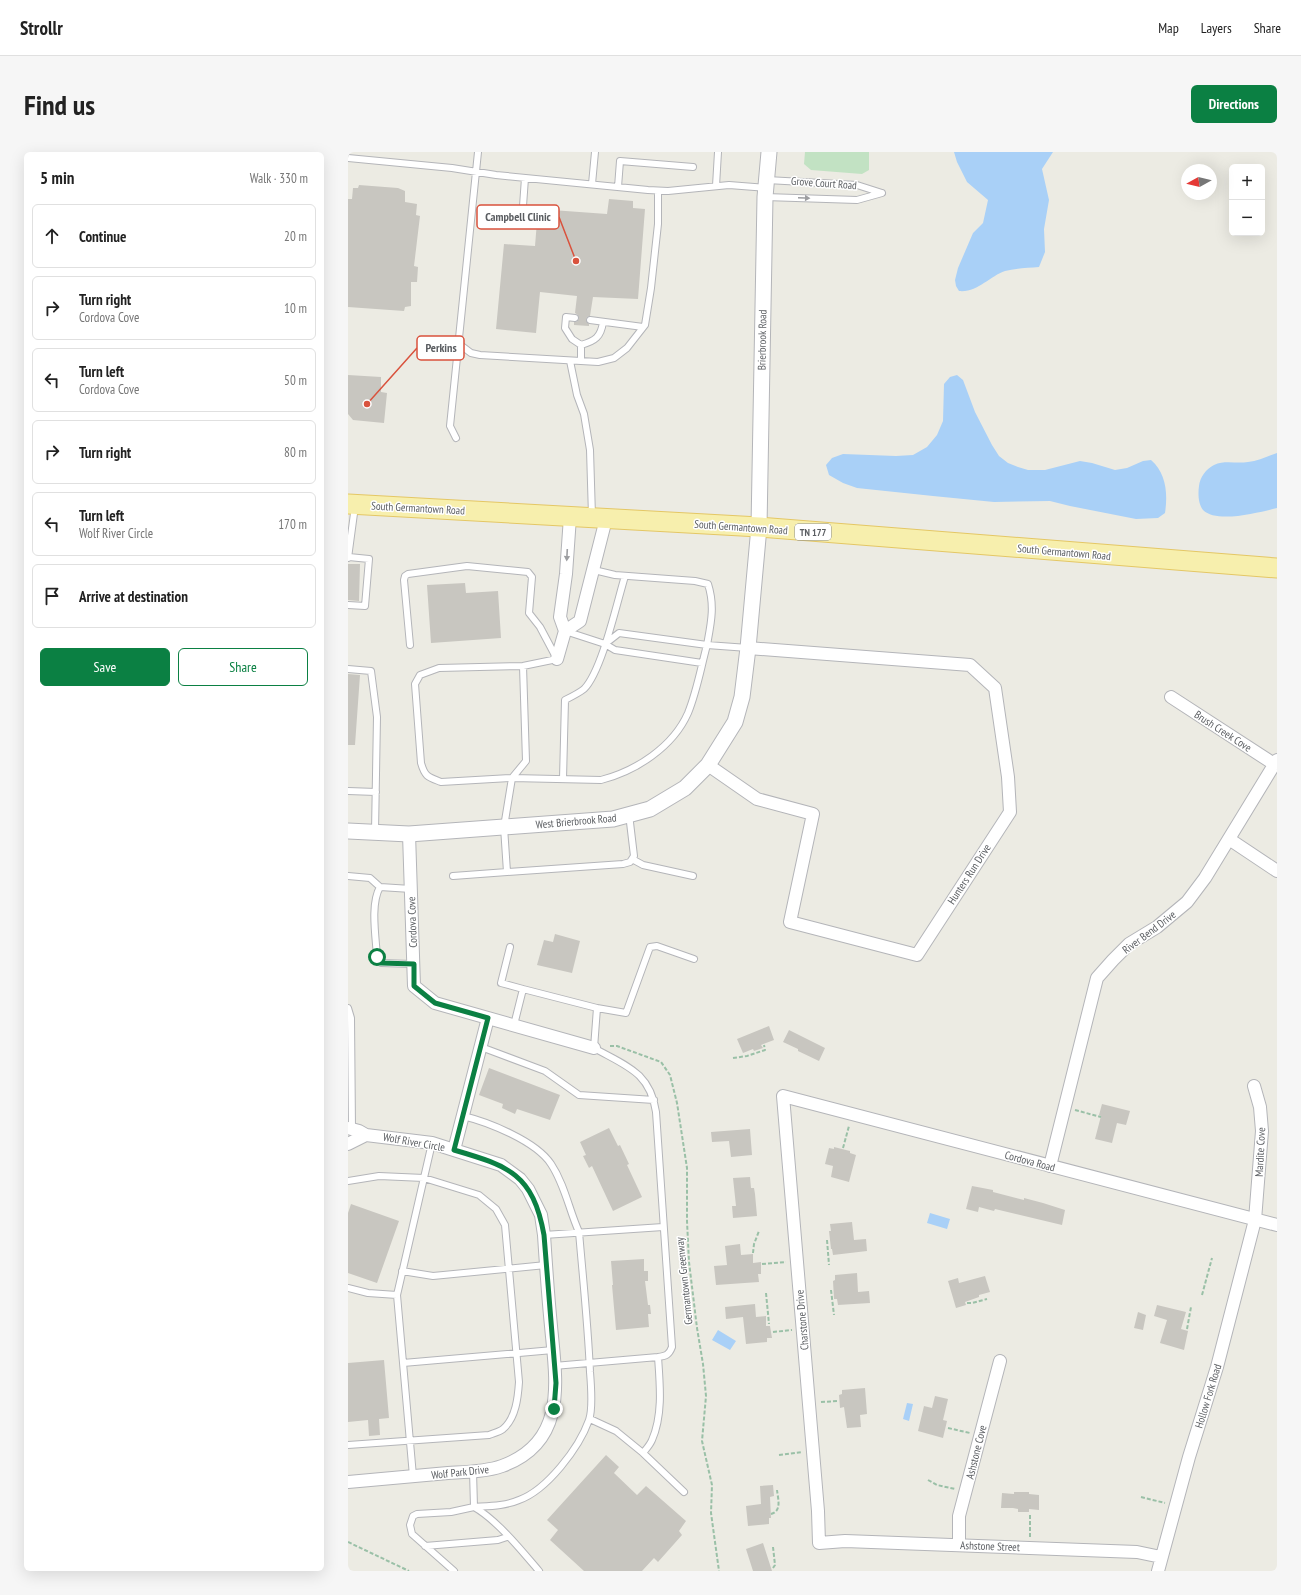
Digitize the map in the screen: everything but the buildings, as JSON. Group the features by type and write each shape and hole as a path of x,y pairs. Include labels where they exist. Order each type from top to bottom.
{"main road":[{"name":"South Germantown Road","path":"352,504 759,528 1277,568"}],"street":[{"name":"Brierbrook Road","path":"759,528 765,188 769,152"},
{"path":"557,659 565,631 560,617 566,574 570,516"},
{"path":"565,631 580,621 594,570 599,518"},
{"name":"West Brierbrook Road","path":"348,831 408,834 613,819 650,809 685,788 708,765 735,722 742,697 759,528"},
{"name":"Hunters Run Drive","path":"708,765 757,799 813,814 790,922 917,955 1010,812 1008,777 995,688 970,665 748,648"},
{"name":"Brush Creek Cove","path":"1171,697 1276,762"},
{"name":"River Bend Drive","path":"1050,1166 1097,978 1130,944 1157,927 1187,902 1229,839 1276,762"},
{"name":"Cordova Cove","path":"408,834 414,986 435,1003 594,1048"},
{"path":"1229,839 1277,871"},
{"path":"454,1150 488,1018"},
{"name":"Mardite Cove","path":"1254,1086 1260,1107 1262,1131 1255,1220"},
{"name":"Cordova Road","path":"783,1096 1277,1225"},
{"name":"Charstone Drive","path":"783,1096 813,1450 819,1543"},
{"name":"Wolf River Circle","path":"350,1129 366,1134 432,1143 501,1165 520,1179 528,1189 535,1201 540,1215 544,1235 556,1398 551,1419"},
{"path":"348,1144 366,1134"},
{"name":"Hollow Fork Road","path":"1158,1571 1189,1457 1217,1367 1255,1220"},
{"name":"Ashstone Cove","path":"959,1545 959,1516 1000,1361"},
{"name":"Wolf Park Drive","path":"348,1482 473,1471 501,1466 523,1455 534,1446 541,1438 551,1419"},
{"name":"Ashstone Street","path":"819,1543 845,1541 1030,1547 1137,1552 1161,1558"}],"lane":[{"path":"456,438 450,426 478,152"},
{"path":"592,184 594,152"},
{"path":"716,186 718,152"},
{"path":"348,158 360,155 525,178 668,191 728,185 765,188"},
{"path":"618,187 620,161 693,167"},
{"path":"522,220 525,178"},
{"name":"Grove Court Road","path":"857,185 882,193 857,200 765,188 857,185"},
{"path":"459,344 471,352 480,355 598,362 614,358 627,348 644,327 651,288 658,224 658,190"},
{"path":"575,318 566,316 565,328 572,339 581,345 592,342 597,338 603,322"},
{"path":"590,320 644,327"},
{"path":"581,345 581,361"},
{"path":"570,361 577,395 584,414 599,518"},
{"path":"348,605 365,606 369,559 348,557 352,504"},
{"path":"410,645 404,580 405,576 408,574 467,566 528,572 532,577 529,613 540,627 557,659 523,666 439,668 420,676 415,684 421,764 424,774 442,782 512,778 601,780 614,776 635,767 659,751 675,734 688,713 707,645 711,619 712,597 708,584 625,576 594,570"},
{"path":"563,779 565,700 584,689 595,672 625,576"},
{"path":"565,631 605,644 616,650 702,663"},
{"path":"605,644 619,633 707,645 748,648"},
{"path":"507,872 504,827 512,778 526,761 523,666"},
{"path":"348,669 371,671 377,717 375,832"},
{"path":"348,791 376,792"},
{"path":"452,876 623,864 630,862 634,856 629,814"},
{"path":"632,859 643,865 693,876"},
{"path":"348,876 370,878 380,888 411,889"},
{"path":"380,888 377,892 375,904 377,957 381,963 414,964"},
{"path":"510,947 501,983 597,1008 626,1013 650,948 657,946 694,959"},
{"path":"514,1025 523,989"},
{"path":"348,1008 351,1018 350,1129"},
{"path":"554,1366 658,1358 666,1356 670,1353 672,1347 654,1100 650,1088 643,1078 594,1048 597,1008"},
{"path":"480,1047 545,1071 579,1095 654,1100"},
{"path":"454,1571 412,1534 410,1525 414,1516 417,1514 451,1512 474,1507 498,1505 519,1500 536,1491 551,1478 571,1455 590,1419 591,1391 579,1232 568,1199 551,1163 538,1149 525,1140 473,1118 462,1116"},
{"path":"413,1476 397,1295 432,1143"},
{"path":"348,1181 379,1176 424,1178 480,1195 496,1209 505,1225 520,1382 518,1400 508,1424 502,1430 489,1435 348,1445"},
{"path":"544,1235 663,1227"},
{"path":"402,1271 433,1276 546,1265"},
{"path":"348,1288 368,1293 397,1295"},
{"path":"403,1363 553,1350"},
{"path":"643,1453 652,1442 657,1424 660,1384 658,1358"},
{"path":"590,1419 616,1431 643,1453 684,1492"},
{"path":"473,1471 474,1507"},
{"path":"474,1507 481,1511 539,1571"},
{"path":"425,1546 498,1540 507,1537"}],"path":[{"name":"Germantown Greenway","path":"594,1048 617,1046 661,1062 670,1075 678,1102 687,1168 689,1262 706,1396 702,1441 712,1485 711,1513 719,1571"},
{"path":"733,1058 747,1056 765,1050 764,1046"},
{"path":"1064,1108 1101,1117"},
{"path":"843,1148 852,1114"},
{"path":"753,1253 754,1244 759,1231"},
{"path":"827,1240 830,1264"},
{"path":"1202,1295 1212,1258"},
{"path":"762,1264 788,1262"},
{"path":"831,1290 834,1315"},
{"path":"766,1293 769,1324"},
{"path":"967,1303 972,1304 987,1299"},
{"path":"1187,1329 1191,1307"},
{"path":"773,1332 802,1330"},
{"path":"808,1402 838,1401"},
{"path":"948,1428 980,1436"},
{"path":"779,1455 813,1450"},
{"path":"928,1480 937,1485 966,1492"},
{"path":"771,1514 776,1512 778,1509 777,1490"},
{"path":"1141,1497 1176,1506"},
{"path":"1030,1514 1030,1547"},
{"path":"348,1542 409,1571"},
{"path":"773,1547 775,1565 773,1568"}],"green space":[{"path":"805,152 869,152 869,170 862,174 811,170 804,164"}],"water":[{"path":"954,152 1053,152 1042,169 1049,200 1044,229 1045,252 1039,267 1005,271 999,273 978,287 966,291 959,291 955,280 958,268 973,233 983,223 988,200 967,182 957,162"},
{"path":"957,375 963,380 975,412 992,445 999,456 1008,463 1028,470 1045,470 1080,461 1115,470 1127,468 1143,461 1151,460 1160,471 1165,484 1165,513 1158,518 1136,519 1050,501 994,502 857,488 843,483 829,475 826,465 832,458 843,454 896,456 913,455 927,447 937,435 943,421 944,384 950,377"},
{"path":"1277,453 1277,508 1228,517 1210,514 1201,508 1199,502 1199,486 1202,476 1208,469 1214,465 1226,462 1259,460"},
{"path":"930,1213 950,1219 947,1229 927,1223"},
{"path":"718,1330 736,1341 730,1350 712,1340"},
{"path":"907,1403 913,1404 909,1421 903,1419"}],"place":[{"name":"Campbell Clinic","path":"576,261"},
{"name":"Perkins","path":"367,404"}],"route":[{"path":"377,957 381,963 414,964 414,986 435,1003 488,1018 454,1150 501,1165 520,1179 535,1201 540,1215 544,1235 556,1383 554,1409"}]}
